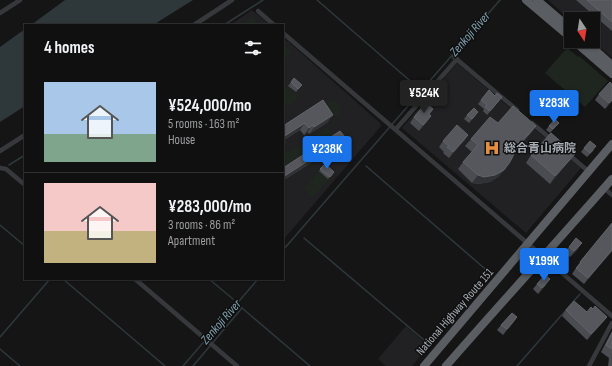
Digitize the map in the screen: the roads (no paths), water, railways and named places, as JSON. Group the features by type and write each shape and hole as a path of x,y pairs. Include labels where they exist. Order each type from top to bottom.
{"highway":[{"path":"526,0 564,32"},
{"path":"537,0 564,23"},
{"path":"582,48 612,74"},
{"path":"593,48 612,64"},
{"name":"National Highway Route 151","path":"424,366 612,144"},
{"path":"446,366 612,179"}],"street":[{"path":"0,13 20,0"},
{"path":"196,24 232,0"},
{"path":"258,11 273,24"},
{"path":"284,34 612,316"},
{"path":"395,128 455,58 522,115"},
{"path":"528,120 558,146"},
{"path":"0,151 24,136"},
{"path":"564,151 588,171"},
{"path":"0,168 6,169 24,184"},
{"path":"604,188 612,195"},
{"path":"136,280 237,366"},
{"path":"589,366 612,323"}],"waterway":[{"path":"226,24 263,0"},
{"path":"317,0 416,86"},
{"name":"Zenkoji River","path":"284,249 500,0"},
{"path":"9,165 24,156"},
{"path":"366,166 491,274"},
{"path":"0,225 24,245"},
{"path":"304,238 430,345"},
{"path":"0,337 49,280"},
{"path":"64,280 165,366"},
{"path":"210,280 233,299"},
{"name":"Zenkoji River","path":"183,366 257,280"},
{"path":"517,366 580,294"},
{"path":"193,366 242,308 237,304"},
{"path":"242,308 310,366"},
{"path":"0,349 20,366"}],"place":[{"name":"総合青山病院","path":"492,148"}]}
